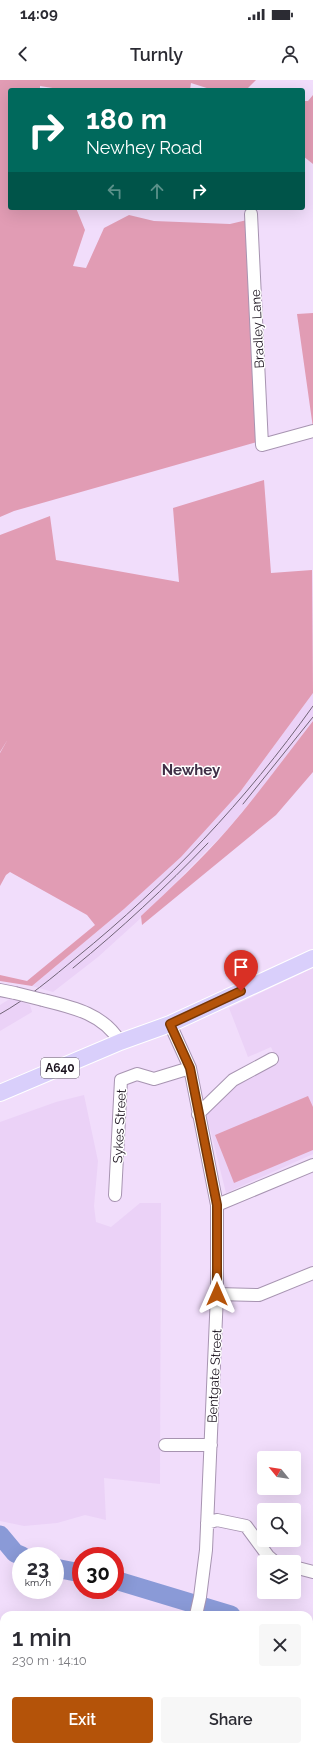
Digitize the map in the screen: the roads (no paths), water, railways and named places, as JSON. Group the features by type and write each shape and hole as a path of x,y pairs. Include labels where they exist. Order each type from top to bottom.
{"main road":[{"name":"A640","path":"0,1093 120,1042 170,1024 313,958"}],"street":[{"name":"Bradley Lane","path":"251,214 262,445 313,430"},
{"path":"0,990 73,1007 94,1016 109,1027 120,1042"},
{"name":"Bentgate Street","path":"170,1024 190,1068 217,1205 217,1294 206,1550 197,1611"},
{"path":"198,1114 233,1080 272,1059"},
{"name":"Sykes Street","path":"115,1195 121,1080 137,1074 154,1078 190,1068"},
{"path":"217,1205 313,1164"},
{"path":"217,1294 259,1295 313,1273"},
{"path":"165,1445 211,1445"},
{"path":"207,1523 217,1520 246,1526 267,1555"},
{"path":"301,1569 313,1572"}],"waterway":[{"path":"0,1535 12,1549"},
{"path":"64,1570 72,1571"},
{"path":"124,1583 218,1611"}],"tram line":[{"path":"0,1014 30,995 68,965 110,929 174,870 261,775 313,706"},
{"path":"243,804 313,717"},
{"path":"73,968 143,907 208,843"}],"district":[{"name":"Newhey","path":"191,770"}]}
